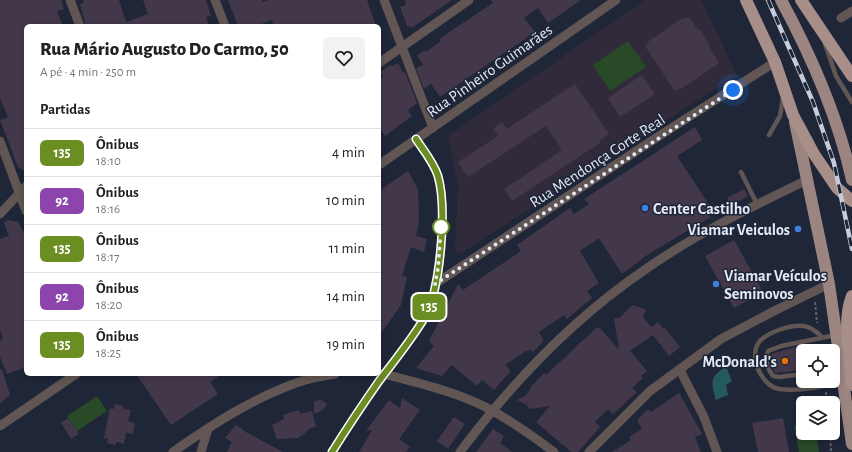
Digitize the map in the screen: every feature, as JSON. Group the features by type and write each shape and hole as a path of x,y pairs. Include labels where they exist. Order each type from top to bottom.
{"highway":[{"path":"746,0 775,62 794,115 818,160 838,188 852,201"},
{"path":"801,0 852,76"},
{"path":"847,384 847,318 848,304 852,296"}],"main road":[{"path":"781,0 800,36 823,87 852,180"},
{"path":"794,115 829,284 836,335 847,384 852,444"}],"street":[{"path":"70,0 79,24"},
{"path":"215,0 224,24"},
{"path":"384,0 433,128"},
{"path":"381,62 469,0"},
{"name":"Rua Pinheiro Guimarães","path":"381,164 616,0"},
{"path":"841,18 852,11"},
{"name":"Rua Mendonça Corte Real","path":"435,284 659,136 775,62"},
{"path":"416,139 430,160 438,176 440,191 440,252 432,299 425,316 382,374 409,380 465,399 492,411 529,434 554,452"},
{"path":"0,141 24,206"},
{"path":"460,452 492,411 533,367 611,294 673,251 760,203 807,180"},
{"path":"0,214 24,188"},
{"path":"590,452 650,391 721,339 829,284"},
{"path":"680,370 704,417 717,452"},
{"path":"0,426 73,376"},
{"path":"173,452 264,395 301,381 325,376"},
{"path":"332,452 381,376"},
{"path":"201,452 208,430"}],"lane":[{"path":"821,31 836,76 852,102"},
{"path":"769,134 776,125 782,112 784,87"},
{"path":"741,172 760,203"},
{"path":"807,388 790,390 771,386 764,381 760,374 756,349 760,342 778,331 800,326 809,327 820,336"},
{"path":"796,375 781,377 773,376 768,367 767,352 773,348 820,336 836,335"}],"path":[{"path":"813,291 821,344"},
{"path":"830,440 831,452"}],"shaded area":[{"path":"645,0 701,0 737,75 461,253 457,252 455,249 458,187 448,136"},
{"path":"628,41 646,67 610,91 593,65"},
{"path":"726,367 732,381 726,385 728,395 716,400 712,384 713,380 720,370"},
{"path":"97,396 107,411 77,431 67,416"},
{"path":"794,426 796,426 796,436"},
{"path":"797,440 817,440 819,452 799,452"}],"building":[{"path":"0,0 61,0 64,9 57,11 62,24 24,24 24,171 18,167 0,120 8,117 0,98"},
{"path":"83,0 119,0 126,22 148,14 143,0 206,0 211,16 206,17 208,24 85,24 80,4 84,3"},
{"path":"228,0 262,0 263,2 269,0 367,0 375,24 273,24 272,20 261,24 237,24"},
{"path":"405,0 452,0 413,27 407,26 400,7 406,5"},
{"path":"491,0 581,0 548,23 538,8 524,18 535,32 440,97 431,84 424,89 416,68 423,65 417,56 425,50 426,52 441,41 439,39 493,3"},
{"path":"683,18 690,18 698,30 700,29 719,63 681,89 674,90 645,46 649,41"},
{"path":"398,63 403,73 405,72 417,103 408,110 412,116 385,136 381,130 381,78 383,77 381,71 390,65 392,66"},
{"path":"642,75 655,94 620,117 608,98"},
{"path":"575,84 609,134 599,141 600,143 512,201 504,189 562,150 546,126 468,177 458,162 498,136 493,129 502,122 507,129"},
{"path":"695,127 702,140 677,156 710,206 706,209 711,217 650,253 622,274 599,238 580,251 599,283 587,291 592,298 567,319 564,315 539,332 544,341 533,352 531,350 526,351 505,365 511,371 494,390 482,380 477,386 452,365 442,376 416,368 434,346 429,341 458,284 463,290 521,251 517,245 570,208 574,214 589,204 584,199"},
{"path":"408,171 418,189 419,220 416,236 427,239 424,252 411,247 402,276 407,277 401,305 381,333 381,190"},
{"path":"744,189 748,196 731,206 727,198"},
{"path":"8,220 18,222 24,232 24,368 7,374 0,357 0,341 3,338 0,330 0,239 9,236 4,223"},
{"path":"734,240 763,292 734,308 705,256"},
{"path":"633,305 646,310 643,317 651,327 658,322 663,329 665,328 680,347 669,356 653,335 630,351 647,371 641,376 643,378 632,388 637,392 613,414 608,409 595,422 600,427 578,452 571,452 536,422 550,406 529,409 527,405 517,400 525,396 544,373 546,375 596,328 600,328 619,350 614,318 619,318"},
{"path":"796,347 796,371 775,373 771,363 771,354"},
{"path":"0,369 2,369 10,395 0,403"},
{"path":"137,376 219,376 210,382 218,394 171,425"},
{"path":"679,393 702,434 695,437 701,452 612,452 631,440 629,437 642,429 637,420 648,409 651,412"},
{"path":"402,398 420,410 399,439 410,447 406,452 359,452 372,430 366,431 389,400 400,408"},
{"path":"320,399 327,404 323,410 314,414 314,402"},
{"path":"115,404 123,406 123,409 131,410 128,421 135,423 133,434 126,433 124,444 116,442 116,445 107,443 108,438 104,438 110,408 114,409"},
{"path":"299,410 300,414 312,411 316,427 310,428 298,438 277,439 272,425 284,419 283,415"},
{"path":"454,417 465,424 448,449 437,441"},
{"path":"68,418 79,434 71,439 61,423"},
{"path":"783,418 789,452 758,452 752,423"},
{"path":"236,425 243,429 242,430 283,452 227,452 232,442 225,438"},
{"path":"493,429 504,436 500,443 512,452 476,452"}],"railway":[{"path":"768,0 813,102 834,163 852,249"}],"bus line":[{"name":"135","path":"332,452 362,405 415,332 425,316 432,299 440,252 440,191 438,176 430,160 416,139"}],"place":[{"name":"Center Castilho","path":"645,208"},
{"name":"Viamar Veiculos","path":"798,229"},
{"name":"Viamar Veículos Seminovos","path":"716,284"},
{"name":"McDonald's","path":"785,361"}],"route":[{"path":"441,227 438,268 435,284 659,136 733,90"}]}
